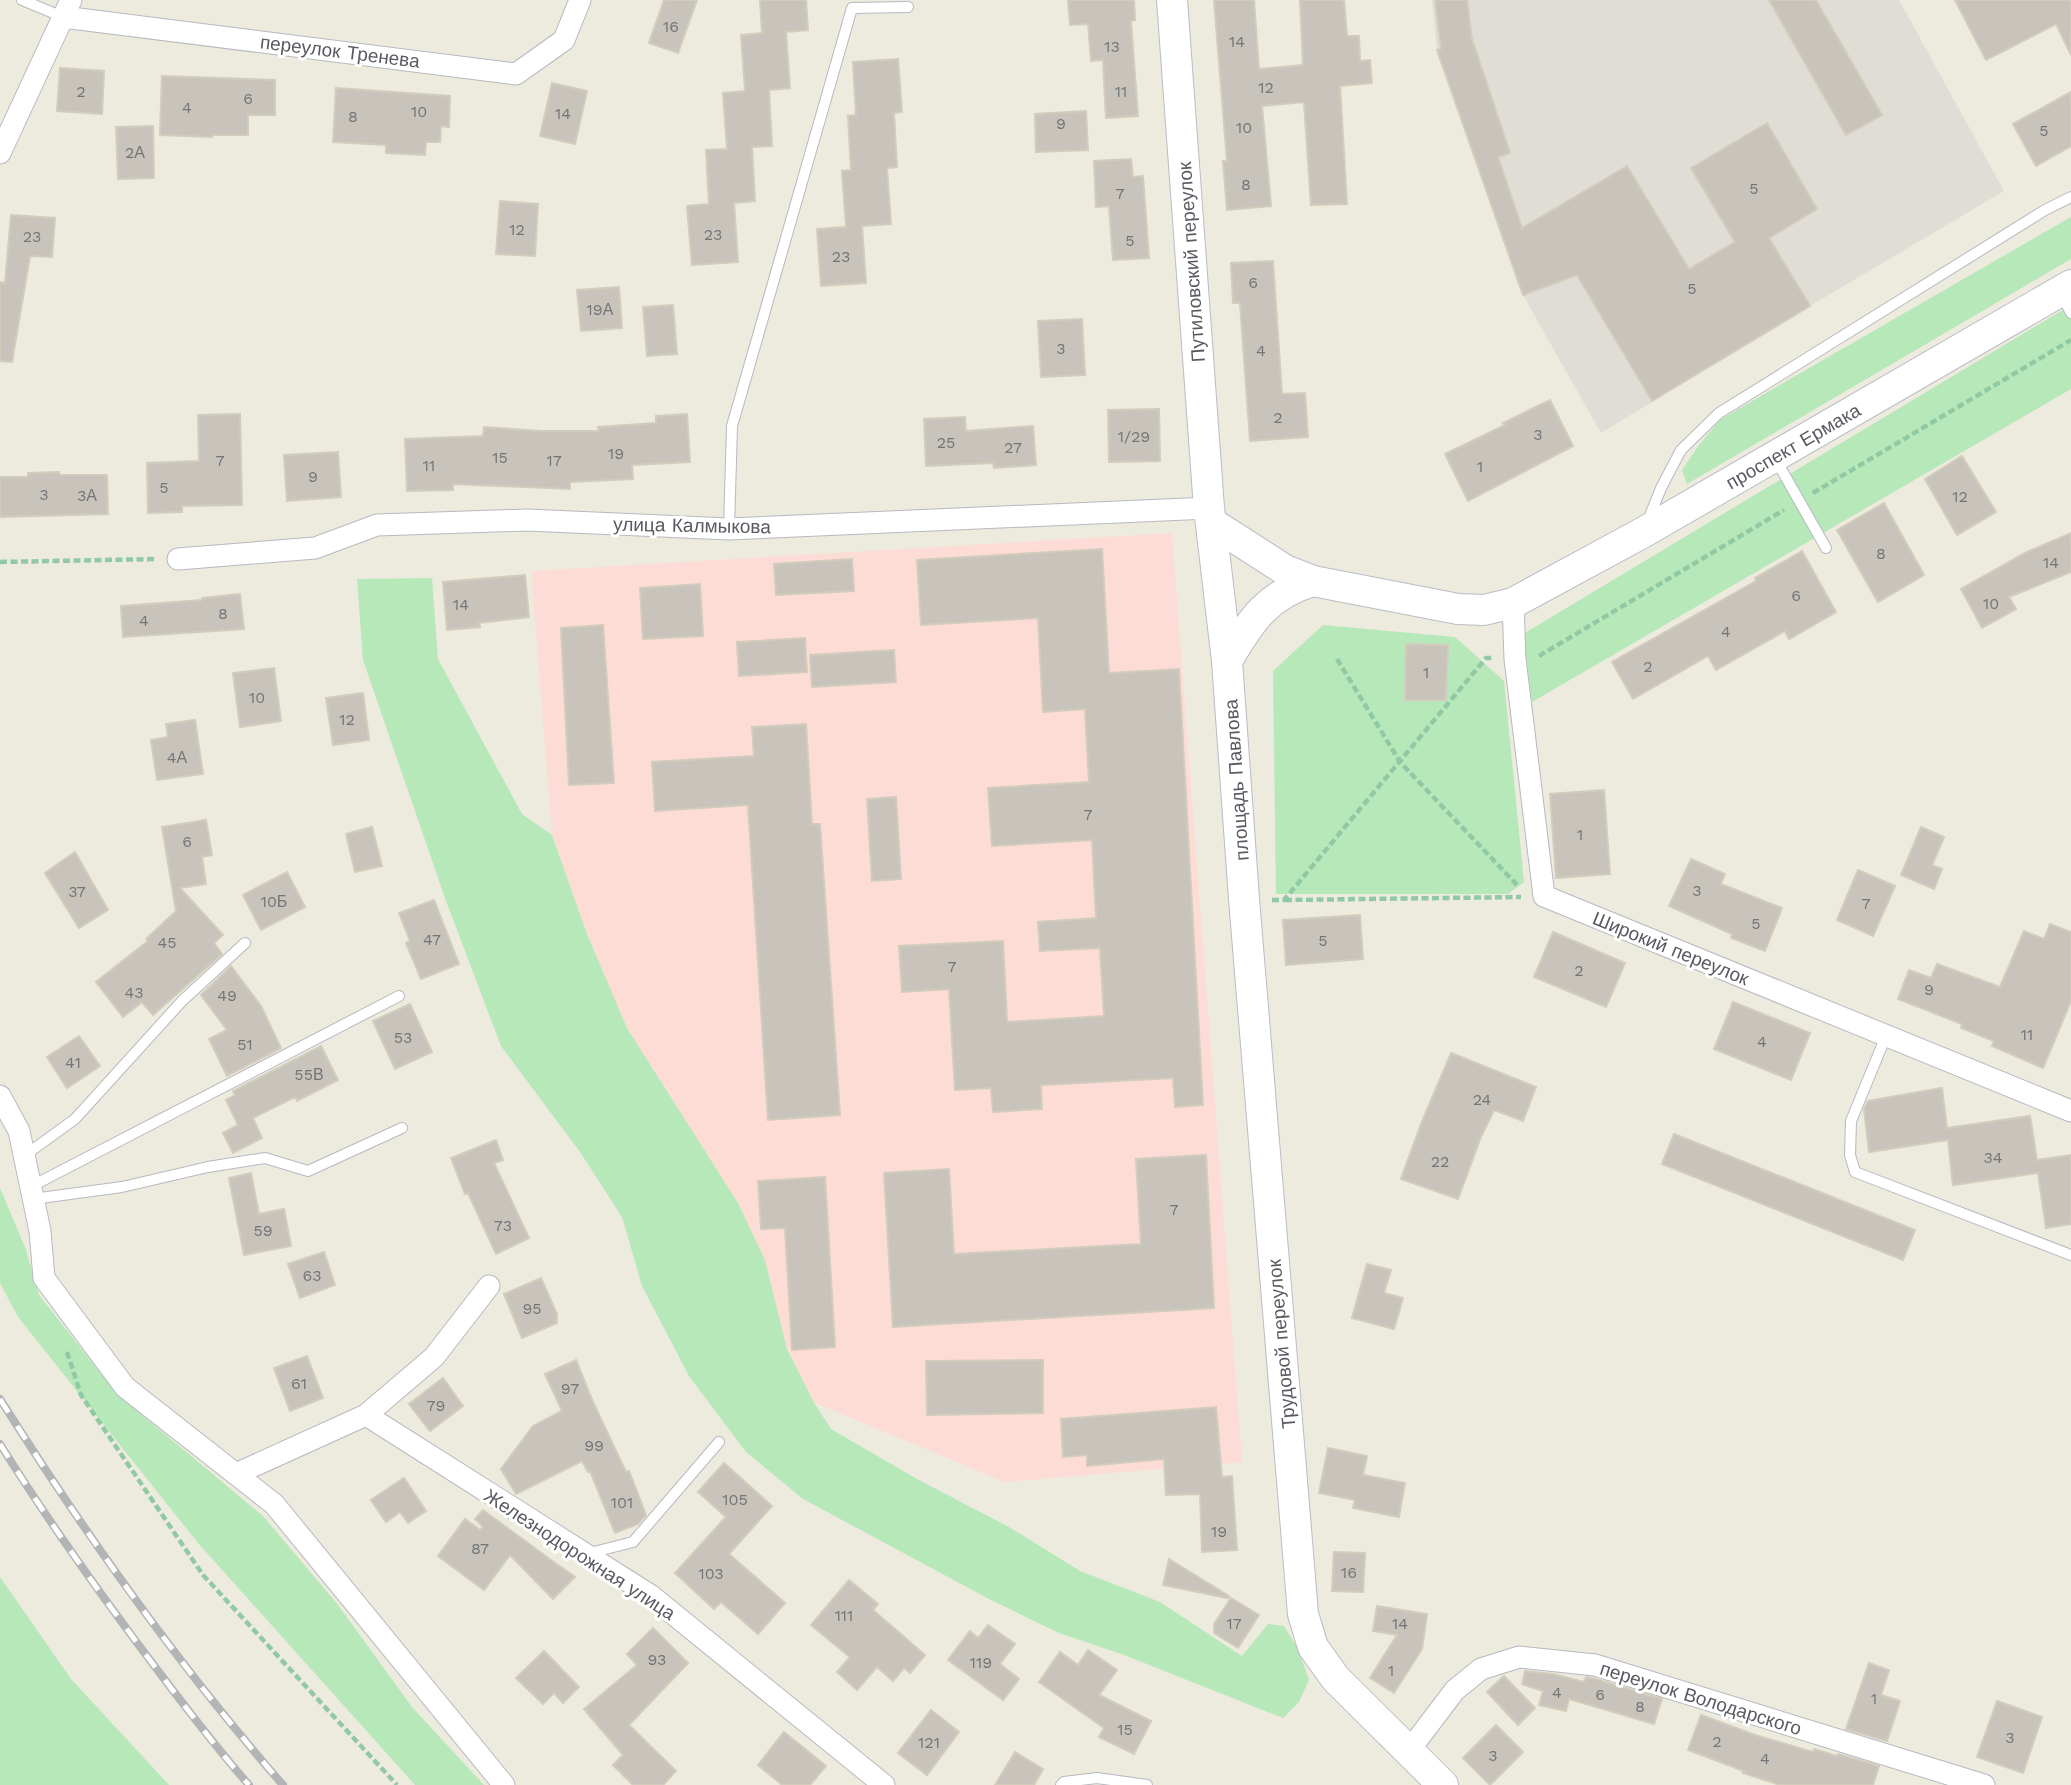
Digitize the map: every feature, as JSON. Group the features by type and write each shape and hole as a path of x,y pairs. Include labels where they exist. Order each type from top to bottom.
{"street":[{"name":"переулок Тренева","path":"67,8 516,74 564,40 580,0"},
{"name":"Путиловский переулок","path":"1172,0 1211,516"},
{"path":"0,153 67,8"},
{"name":"проспект Ермака","path":"1513,603 2067,297"},
{"path":"1211,516 1285,570 1313,581 1458,609 1484,610 1513,603"},
{"name":"улица Калмыкова","path":"178,559 315,548 377,526 527,520 729,529 1211,516"},
{"name":"площадь Павлова","path":"1211,516 1227,661 1244,899"},
{"path":"1227,661 1244,633 1268,603 1290,588 1313,581"},
{"name":"Широкий переулок","path":"1513,603 1515,659 1544,896 2071,1111"},
{"name":"Трудовой переулок","path":"1244,899 1303,1614 1313,1647 1336,1679 1443,1785"},
{"path":"0,1096 19,1131 40,1231 44,1278 125,1387 274,1504 504,1785"},
{"path":"236,1474 366,1415 434,1357 489,1286"},
{"name":"Железнодорожная улица","path":"366,1415 650,1595 884,1785"},
{"name":"переулок Володарского","path":"1408,1752 1455,1690 1481,1669 1518,1657 1595,1665 1984,1785"}],"lane":[{"path":"22,0 67,8"},
{"path":"729,529 732,426 852,8 908,6"},
{"path":"1644,532 1661,488 1681,450 1718,413 2045,210 2071,197"},
{"path":"1774,457 1826,548"},
{"path":"24,1156 75,1119 182,1001 245,943"},
{"path":"32,1193 399,996"},
{"path":"1886,1036 1851,1121 1850,1154 1855,1172 2071,1255"},
{"path":"32,1193 122,1187 208,1167 265,1158 308,1171 402,1128"},
{"path":"583,1555 633,1542 719,1442"},
{"path":"1061,1785 1064,1782 1097,1777 1147,1785"}],"path":[{"path":"1284,900 1486,658 1534,659 2071,340"},
{"path":"0,562 178,559"},
{"path":"1244,899 1528,897 1400,762 1337,659"},
{"path":"65,1343 81,1395 203,1575 397,1785"}],"shaded area":[{"path":"1432,0 1899,0 2004,191 1601,433 1523,295 1437,50"},
{"path":"1172,533 1242,1462 1005,1482 813,1402 787,1349 765,1260 738,1203 627,1028 587,934 552,835 531,571"}],"green space":[{"path":"2071,217 2071,259 1687,484 1682,470 1721,419"},
{"path":"2071,305 2071,389 1532,702 1523,634"},
{"path":"432,578 438,659 522,814 552,835 587,934 627,1028 738,1203 765,1260 787,1349 813,1401 831,1429 917,1479 1009,1527 1080,1571 1160,1602 1242,1656 1268,1624 1284,1626 1298,1649 1309,1680 1299,1702 1283,1718 1124,1655 1059,1633 991,1600 803,1499 746,1452 689,1376 642,1286 622,1217 580,1152 501,1046 446,901 363,660 357,579"},
{"path":"1323,625 1455,637 1504,681 1524,882 1508,894 1276,894 1273,671"},
{"path":"0,1188 25,1247 39,1295 117,1394 263,1516 338,1605 412,1707 484,1785 415,1785 198,1543 18,1317 0,1283"},
{"path":"0,1577 71,1679 169,1785 0,1785"}],"building":[{"path":"664,0 697,0 678,53 649,43"},
{"path":"760,0 806,0 808,30 786,32 790,88 769,90 772,146 752,147 755,201 734,203 738,262 692,265 687,206 709,204 706,150 727,149 723,93 745,91 741,35 762,33"},
{"path":"1068,0 1134,0 1135,20 1131,21 1138,116 1106,118 1103,60 1091,61 1088,24 1070,25"},
{"path":"1214,0 1254,0 1259,69 1303,65 1300,0 1344,0 1347,36 1359,36 1360,61 1370,60 1372,83 1340,86 1347,204 1311,205 1304,102 1262,106 1271,206 1227,210 1223,161 1227,161"},
{"path":"1435,0 1467,0 1472,39 1510,153 1498,157 1522,228 1627,166 1689,269 1735,242 1691,168 1767,123 1817,209 1769,238 1810,306 1652,401 1577,275 1523,295 1437,50 1441,49"},
{"path":"1769,0 1816,0 1882,115 1846,135"},
{"path":"1955,0 2071,0 2071,55 2056,24 1986,60"},
{"path":"898,59 902,112 894,113 897,167 887,168 891,224 862,226 866,283 821,286 817,229 846,227 842,171 851,170 848,116 856,115 853,62"},
{"path":"60,68 104,71 102,114 57,111"},
{"path":"162,76 275,80 275,115 248,115 248,135 160,135"},
{"path":"552,83 587,91 575,144 540,136"},
{"path":"336,88 450,96 449,127 441,126 440,142 426,142 425,155 386,153 386,145 333,142"},
{"path":"2071,92 2071,146 2036,166 2013,124"},
{"path":"1086,111 1088,150 1036,152 1035,114"},
{"path":"153,126 154,178 118,179 116,127"},
{"path":"1131,159 1133,177 1143,176 1149,258 1113,260 1109,206 1096,207 1094,161"},
{"path":"500,201 538,204 535,256 496,254"},
{"path":"11,215 55,218 52,257 30,256 12,362 0,361 0,282 5,283"},
{"path":"1273,261 1282,394 1305,393 1308,437 1250,441 1240,303 1233,303 1231,263"},
{"path":"619,287 622,328 581,331 577,290"},
{"path":"673,305 677,354 647,356 643,307"},
{"path":"1082,319 1085,375 1041,377 1038,321"},
{"path":"1550,400 1573,446 1468,501 1445,454"},
{"path":"1159,409 1160,461 1109,462 1108,410"},
{"path":"240,414 242,505 182,506 182,512 148,513 147,463 199,461 198,415"},
{"path":"687,414 690,462 632,465 633,479 570,482 570,489 453,484 453,490 407,491 405,439 483,436 484,427 599,431 598,427 656,423 656,416"},
{"path":"965,417 966,431 1033,426 1036,465 994,468 993,463 926,466 924,419"},
{"path":"338,452 341,497 287,501 284,455"},
{"path":"1962,456 1996,512 1957,535 1925,479"},
{"path":"59,472 60,475 107,475 108,514 0,517 0,477 28,477 28,473"},
{"path":"1884,503 1924,575 1878,602 1837,530"},
{"path":"2071,533 2071,572 2009,597 2016,609 1982,628 1961,589 2027,552"},
{"path":"1102,549 1109,673 1179,669 1203,1105 1175,1107 1173,1078 1041,1085 1042,1109 993,1112 991,1088 955,1090 949,989 902,992 899,946 1003,941 1007,1022 1104,1016 1100,948 1040,951 1038,922 1096,918 1092,840 992,846 988,788 1089,782 1085,709 1043,712 1038,618 921,625 917,560"},
{"path":"1802,551 1836,612 1789,639 1785,631 1716,670 1708,656 1633,699 1612,662 1756,581 1755,578"},
{"path":"852,559 854,591 776,595 774,564"},
{"path":"525,575 529,617 479,623 480,627 447,630 443,582"},
{"path":"700,584 703,636 643,639 640,588"},
{"path":"240,594 244,629 123,637 121,606 202,600"},
{"path":"603,625 614,783 569,785 561,628"},
{"path":"805,638 807,672 739,676 737,642"},
{"path":"1406,644 1448,645 1446,700 1405,700"},
{"path":"894,650 896,682 812,687 810,655"},
{"path":"274,668 281,721 240,727 233,673"},
{"path":"363,693 369,740 333,745 326,698"},
{"path":"195,720 203,774 157,780 151,740 168,737 166,724"},
{"path":"806,724 812,824 820,824 840,1115 768,1120 748,805 655,811 652,762 754,756 752,727"},
{"path":"1604,790 1610,874 1556,878 1550,794"},
{"path":"896,797 901,879 872,881 867,799"},
{"path":"206,820 212,855 202,857 206,884 180,888 223,935 214,943 222,954 153,1015 142,1002 123,1017 96,982 148,941 146,939 176,911 162,827"},
{"path":"372,827 382,866 355,872 346,834"},
{"path":"1921,827 1944,837 1932,865 1942,869 1934,889 1901,875"},
{"path":"75,852 108,910 79,928 45,873"},
{"path":"1691,859 1725,874 1721,884 1782,908 1765,951 1731,938 1732,934 1669,906"},
{"path":"1858,870 1895,886 1873,936 1837,920"},
{"path":"287,872 305,907 261,930 243,895"},
{"path":"434,900 459,964 421,979 406,943 410,941 399,913"},
{"path":"1360,915 1363,959 1286,965 1283,920"},
{"path":"2050,924 2071,932 2071,1001 2043,1068 1992,1046 1994,1041 1961,1028 1962,1024 1898,999 1909,970 1931,978 1937,964 2000,987 2024,931 2044,939"},
{"path":"1553,932 1625,963 1606,1007 1534,977"},
{"path":"231,966 261,1006 281,1048 227,1076 209,1039 227,1030 201,995"},
{"path":"1733,1002 1810,1033 1791,1080 1714,1049"},
{"path":"410,1004 432,1052 395,1069 373,1021"},
{"path":"79,1036 100,1066 67,1088 47,1057"},
{"path":"321,1046 338,1080 297,1101 295,1097 253,1118 262,1138 233,1153 223,1133 238,1125 226,1100 235,1095 233,1091"},
{"path":"1451,1053 1536,1087 1523,1121 1494,1110 1458,1199 1401,1179"},
{"path":"1942,1088 1947,1128 2030,1116 2037,1160 2071,1155 2071,1224 2046,1228 2038,1173 1953,1185 1948,1140 1869,1152 1864,1109 1868,1101"},
{"path":"1674,1134 1915,1230 1903,1260 1662,1164"},
{"path":"496,1140 503,1160 494,1163 529,1238 496,1254 468,1193 465,1194 451,1158"},
{"path":"1206,1155 1214,1308 893,1327 884,1173 949,1169 954,1254 1141,1244 1136,1159"},
{"path":"251,1173 259,1214 284,1209 291,1246 244,1255 229,1178"},
{"path":"825,1177 835,1347 792,1350 785,1228 761,1229 758,1181"},
{"path":"324,1252 335,1285 300,1298 288,1264"},
{"path":"1367,1264 1391,1270 1384,1293 1403,1298 1394,1329 1352,1318"},
{"path":"541,1278 557,1314 557,1323 522,1338 504,1294"},
{"path":"307,1356 323,1398 290,1411 274,1368"},
{"path":"576,1360 626,1472 629,1471 646,1515 638,1524 615,1533 590,1471 588,1472 582,1461 516,1494 501,1469 533,1426 562,1411 545,1374"},
{"path":"1043,1360 1043,1413 927,1415 926,1361"},
{"path":"443,1378 463,1406 430,1431 409,1404"},
{"path":"1216,1407 1222,1477 1232,1476 1237,1550 1202,1552 1200,1494 1166,1495 1164,1459 1087,1466 1087,1455 1063,1457 1061,1419"},
{"path":"1328,1448 1367,1456 1363,1475 1405,1483 1399,1517 1353,1508 1355,1500 1319,1493"},
{"path":"724,1463 772,1506 729,1554 785,1603 758,1634 721,1602 714,1609 675,1573 726,1517 698,1492"},
{"path":"404,1478 426,1511 408,1523 400,1512 386,1522 371,1500"},
{"path":"483,1510 575,1577 553,1599 510,1555 484,1590 438,1556 465,1519 480,1530 483,1527 475,1519"},
{"path":"1334,1552 1365,1553 1363,1592 1332,1591"},
{"path":"1169,1559 1229,1596 1228,1598 1163,1585"},
{"path":"849,1580 878,1604 873,1610 925,1655 910,1673 904,1668 893,1681 877,1667 857,1690 837,1672 850,1657 811,1625"},
{"path":"1231,1598 1259,1615 1238,1648 1214,1633 1214,1624"},
{"path":"1377,1606 1427,1614 1422,1649 1394,1693 1370,1678 1397,1635 1373,1631"},
{"path":"988,1625 1015,1644 1000,1664 1019,1679 1003,1700 948,1660 970,1631 978,1638"},
{"path":"653,1628 688,1663 629,1725 676,1771 663,1785 633,1785 613,1765 623,1755 584,1709 637,1665 627,1654"},
{"path":"1088,1650 1117,1670 1099,1695 1151,1721 1134,1754 1099,1737 1104,1728 1039,1682 1060,1652 1078,1665"},
{"path":"544,1651 579,1687 563,1703 554,1693 543,1704 516,1678"},
{"path":"1869,1663 1889,1670 1881,1695 1900,1701 1887,1741 1846,1729"},
{"path":"1525,1671 1553,1674 1584,1682 1586,1677 1592,1678 1662,1699 1654,1724 1569,1699 1566,1711 1539,1705 1543,1691 1522,1684"},
{"path":"1504,1676 1535,1708 1518,1725 1487,1692"},
{"path":"1997,1701 2042,1717 2023,1773 1977,1757"},
{"path":"931,1710 959,1732 927,1775 898,1753"},
{"path":"1701,1715 1813,1752 1814,1749 1837,1756 1838,1754 1879,1766 1873,1785 1780,1785 1743,1773 1744,1771 1688,1750"},
{"path":"1496,1725 1523,1752 1490,1785 1463,1758"},
{"path":"784,1732 826,1766 810,1785 782,1785 758,1765"},
{"path":"1015,1752 1043,1769 1034,1785 995,1785"}],"railway":[{"path":"0,1399 134,1598 206,1693 283,1785"},
{"path":"0,1444 58,1533 120,1619 204,1731 249,1785"}]}
